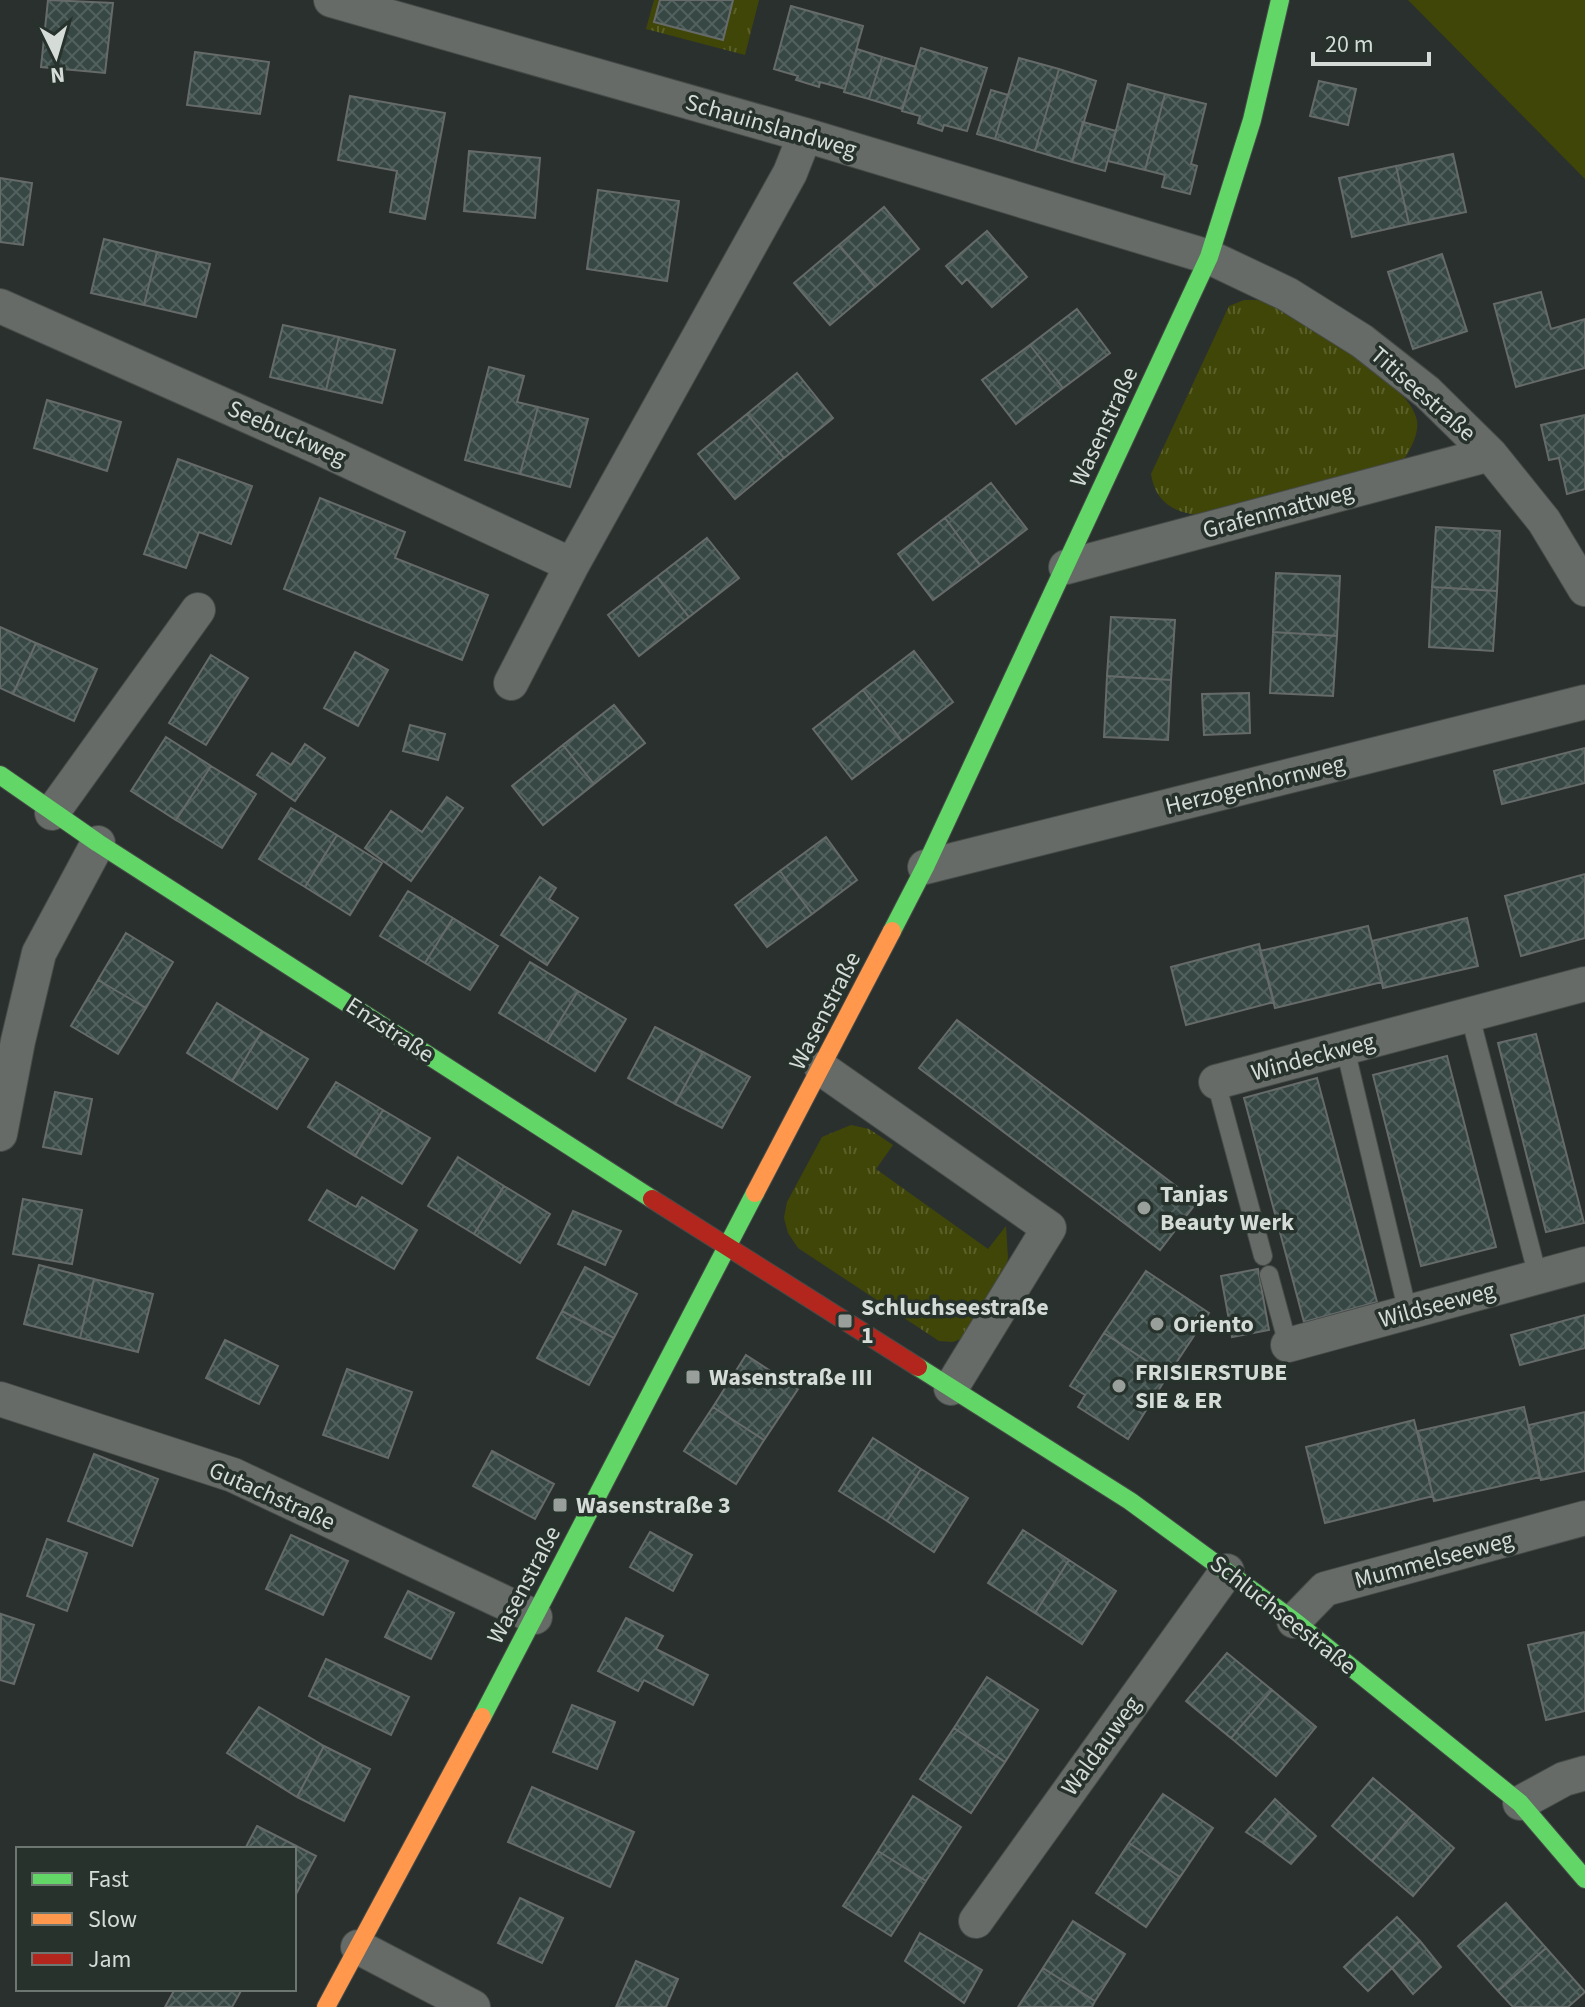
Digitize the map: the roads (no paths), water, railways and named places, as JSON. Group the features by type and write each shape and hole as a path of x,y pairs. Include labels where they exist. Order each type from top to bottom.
{"street":[{"name":"Schauinslandweg","path":"331,0 805,135 1209,257"},
{"name":"Wasenstraße","path":"326,2007 535,1617 925,867 1209,257 1252,120 1280,0"},
{"path":"511,683 572,565 790,173 805,135"},
{"name":"Titiseestraße","path":"1209,257 1287,294 1362,341 1427,392 1490,454 1544,521 1585,589"},
{"name":"Seebuckweg","path":"0,306 318,447 572,565"},
{"name":"Grafenmattweg","path":"1066,567 1490,454"},
{"path":"52,813 198,610"},
{"name":"Herzogenhornweg","path":"925,867 1585,702"},
{"name":"Enzstraße","path":"0,775 98,843 728,1247"},
{"path":"0,1134 9,1038 39,953 98,843"},
{"name":"Windeckweg","path":"1216,1082 1585,984"},
{"path":"822,1069 1049,1228 951,1388"},
{"name":"Schluchseestraße","path":"728,1247 1130,1501 1227,1571 1520,1803 1585,1879"},
{"name":"Wildseeweg","path":"1288,1345 1585,1264"},
{"name":"Gutachstraße","path":"0,1399 233,1475 535,1617"},
{"name":"Mummelseeweg","path":"1294,1621 1325,1589 1585,1518"},
{"name":"Waldauweg","path":"976,1921 1227,1571"},
{"path":"1520,1803 1564,1779 1585,1773"},
{"path":"358,1947 473,2007"}],"lane":[{"path":"1470,1016 1538,1277"},
{"path":"1345,1048 1408,1313"},
{"name":"Windeckweg","path":"1216,1082 1263,1256"},
{"path":"1269,1275 1288,1345"}],"place":[{"name":"Tanjas Beauty Werk","path":"1144,1208"},
{"name":"Schluchseestraße 1","path":"845,1321"},
{"name":"Oriento","path":"1157,1324"},
{"name":"Wasenstraße III","path":"693,1377"},
{"name":"FRISIERSTUBE SIE & ER","path":"1119,1386"},
{"name":"Wasenstraße 3","path":"560,1505"}]}
